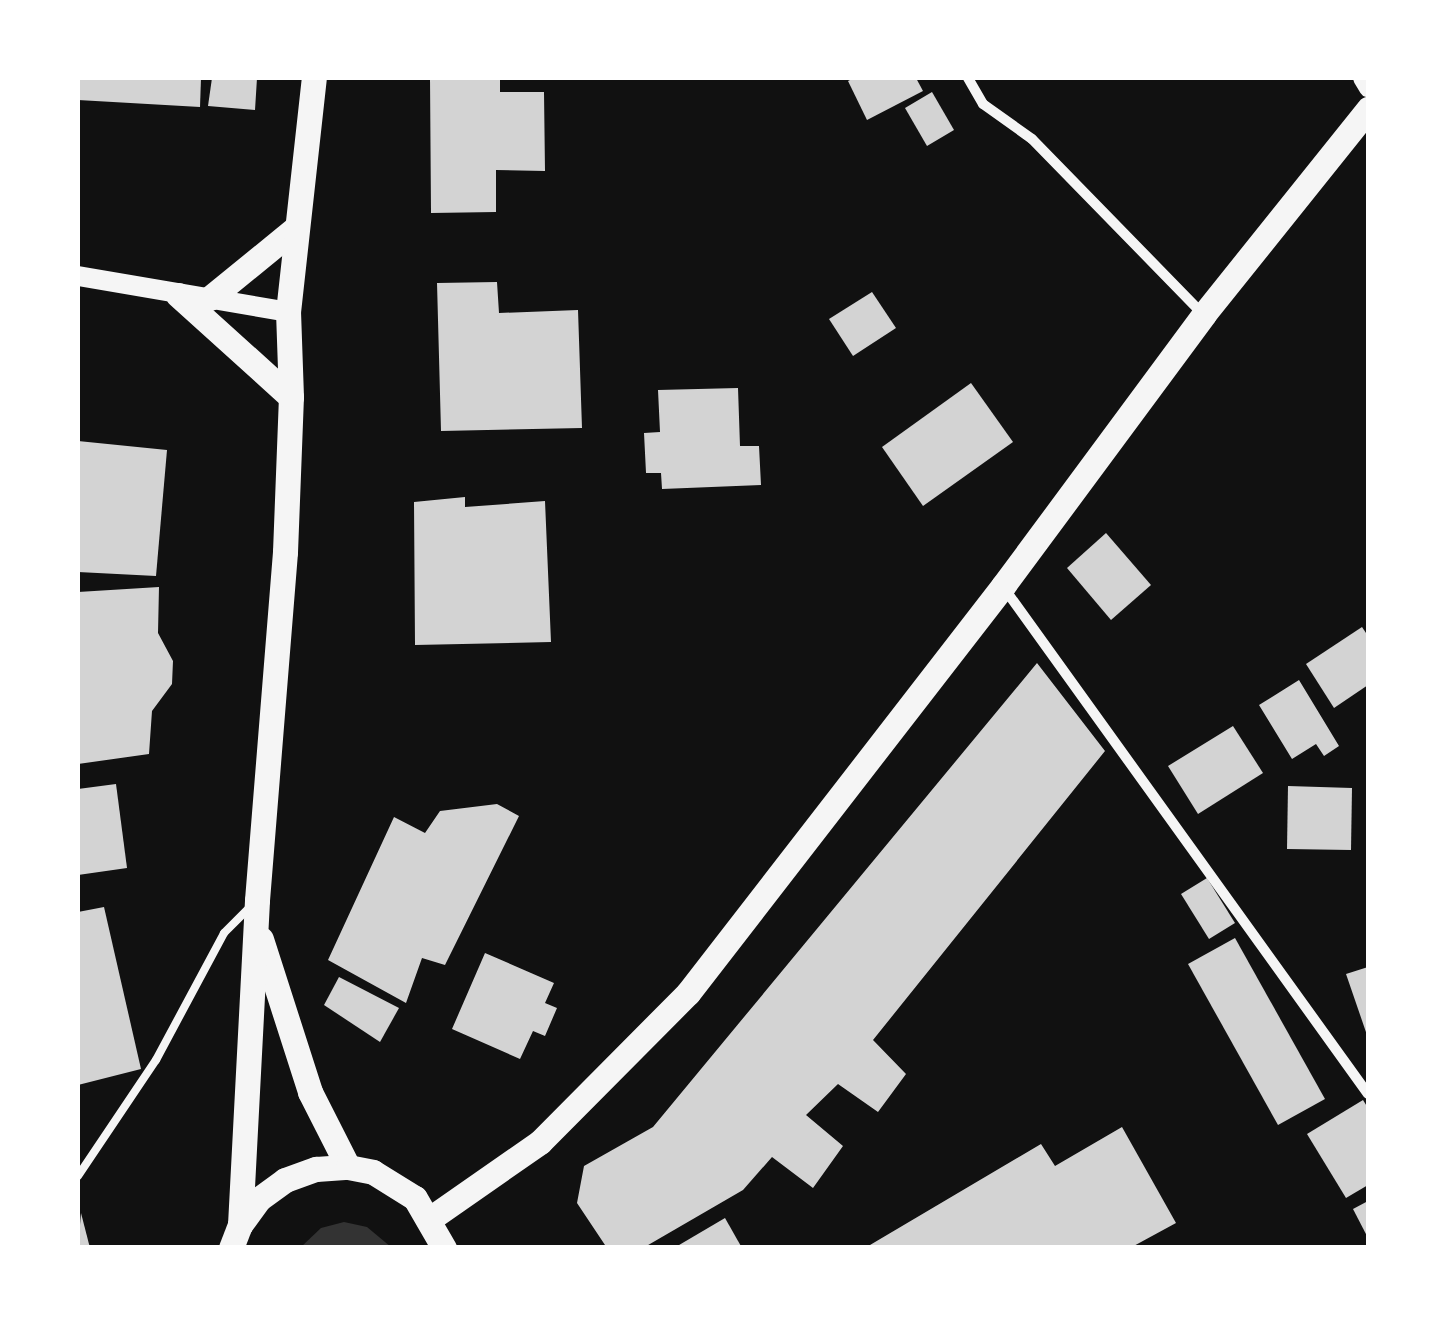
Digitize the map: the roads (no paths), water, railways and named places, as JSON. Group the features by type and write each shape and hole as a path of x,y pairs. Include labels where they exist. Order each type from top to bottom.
{"main road":[{"path":"235,1236 285,552 292,398 288,312 314,78"},
{"path":"431,1218 540,1142 688,993 1002,586 1204,314 1368,109"},
{"path":"210,298 298,227"},
{"path":"78,276 288,312"},
{"path":"178,295 292,398"},
{"path":"256,912 310,1092 348,1167"},
{"path":"235,1236 259,1198 286,1180 316,1168 348,1167 395,1183 431,1218 444,1248"}],"street":[{"path":"968,78 983,104 1032,138 1204,314"},
{"path":"1362,78 1368,88"},
{"path":"1002,586 1368,1094"}],"lane":[{"path":"78,1176 156,1060 224,933 256,912"}]}
